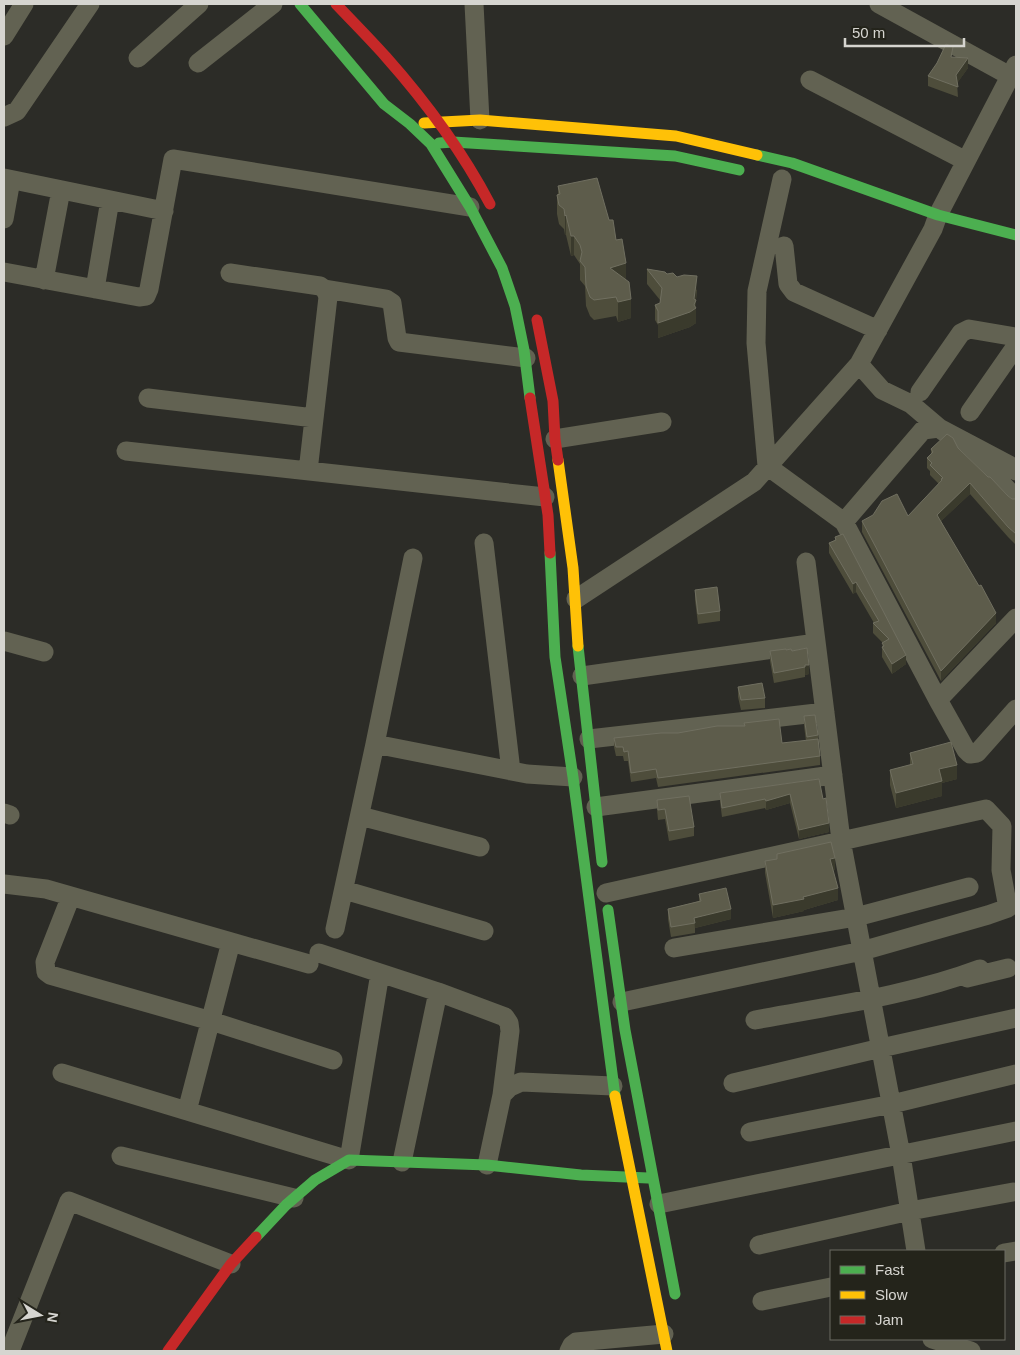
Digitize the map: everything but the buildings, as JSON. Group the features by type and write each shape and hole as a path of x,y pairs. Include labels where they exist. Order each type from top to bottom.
{"main road":[{"path":"300,4 384,104 410,124 431,144 470,207 502,268 515,306 526,358 545,497 554,608 555,657 573,777 613,1086 665,1342"},
{"path":"336,4 393,66 453,142 496,215"},
{"path":"410,124 480,120 676,136 792,162 935,226 1016,235"},
{"path":"431,144 453,142 675,156 753,173"},
{"path":"535,309 553,401 555,440 565,504 576,599 579,655 596,807 625,1030 676,1302"},
{"path":"168,1351 231,1264 294,1198 315,1180 349,1160 487,1165 581,1175 654,1178"}],"street":[{"path":"4,36 24,4"},
{"path":"4,117 17,111 90,4"},
{"path":"138,58 199,4"},
{"path":"198,63 273,4"},
{"path":"474,4 480,120"},
{"path":"576,599 754,482 859,364 935,226 1013,70 879,4"},
{"path":"810,80 966,161"},
{"path":"4,272 139,298 146,296 149,289 173,159 470,207"},
{"path":"4,219 8,179 164,211"},
{"path":"782,179 757,292 756,343 767,466 844,522 938,700 970,754 977,753 1016,709"},
{"path":"44,280 61,190"},
{"path":"95,289 110,200"},
{"path":"784,246 788,284 794,292 878,330"},
{"path":"230,273 320,286 325,289 386,299 392,303 399,342 526,358"},
{"path":"308,471 328,297 325,289"},
{"path":"920,392 966,330 1016,337"},
{"path":"970,412 1016,346"},
{"path":"859,364 882,390 911,404 998,479 1016,500"},
{"path":"148,398 314,418"},
{"path":"555,440 662,422"},
{"path":"844,522 923,430 939,428 1009,464 1016,471"},
{"path":"126,450 545,497"},
{"path":"484,543 511,771"},
{"path":"336,928 413,558"},
{"path":"806,562 841,840 892,1104 916,1250"},
{"path":"938,700 1016,618"},
{"path":"4,641 44,652"},
{"path":"582,676 816,643"},
{"path":"589,739 825,712"},
{"path":"375,744 527,774 573,777"},
{"path":"596,807 833,775"},
{"path":"605,884 841,840 986,809 1016,838"},
{"path":"360,816 480,847"},
{"path":"622,1002 862,951 1008,908 1001,870 1002,826"},
{"path":"4,884 46,889 232,942 380,973 505,1017 509,1023 502,1096 487,1165"},
{"path":"674,948 856,917 969,887"},
{"path":"344,890 484,931"},
{"path":"71,896 45,962 46,972 50,975 211,1021 333,1060"},
{"path":"187,1112 232,942"},
{"path":"755,1020 871,1000 1008,968"},
{"path":"871,1000 953,979 980,969"},
{"path":"62,1073 349,1160 380,973"},
{"path":"402,1162 438,992"},
{"path":"733,1083 1016,1018"},
{"path":"750,1132 892,1104 1016,1074"},
{"path":"502,1096 510,1087 521,1082 613,1086"},
{"path":"659,1204 1016,1131"},
{"path":"121,1156 294,1198"},
{"path":"759,1245 910,1211 1013,1192"},
{"path":"10,1351 69,1201 231,1264"},
{"path":"810,1284 830,1279"},
{"path":"762,1300 830,1287"},
{"path":"935,1340 971,1351"},
{"path":"569,1351 576,1342 665,1342"}],"traffic: fast":[{"path":"300,4 384,104 410,124 431,144 470,207 502,268 515,306 524,350 530,398"},
{"path":"439,143 453,142 675,156 739,170"},
{"path":"757,155 792,163 938,215 1016,235"},
{"path":"550,553 555,657 573,777 615,1096"},
{"path":"578,646 602,862"},
{"path":"608,910 625,1030 675,1294"},
{"path":"256,1237 286,1205 315,1180 349,1160 487,1165 581,1175 648,1178"}],"traffic: slow":[{"path":"424,123 480,120 676,136 757,155"},
{"path":"558,460 573,568 578,646"},
{"path":"615,1096 667,1351"}],"traffic: jam":[{"path":"336,4 386,57 429,109 468,165 490,204"},
{"path":"537,320 553,401 558,460"},
{"path":"530,398 548,515 550,553"},
{"path":"168,1351 231,1264 256,1237"}]}
